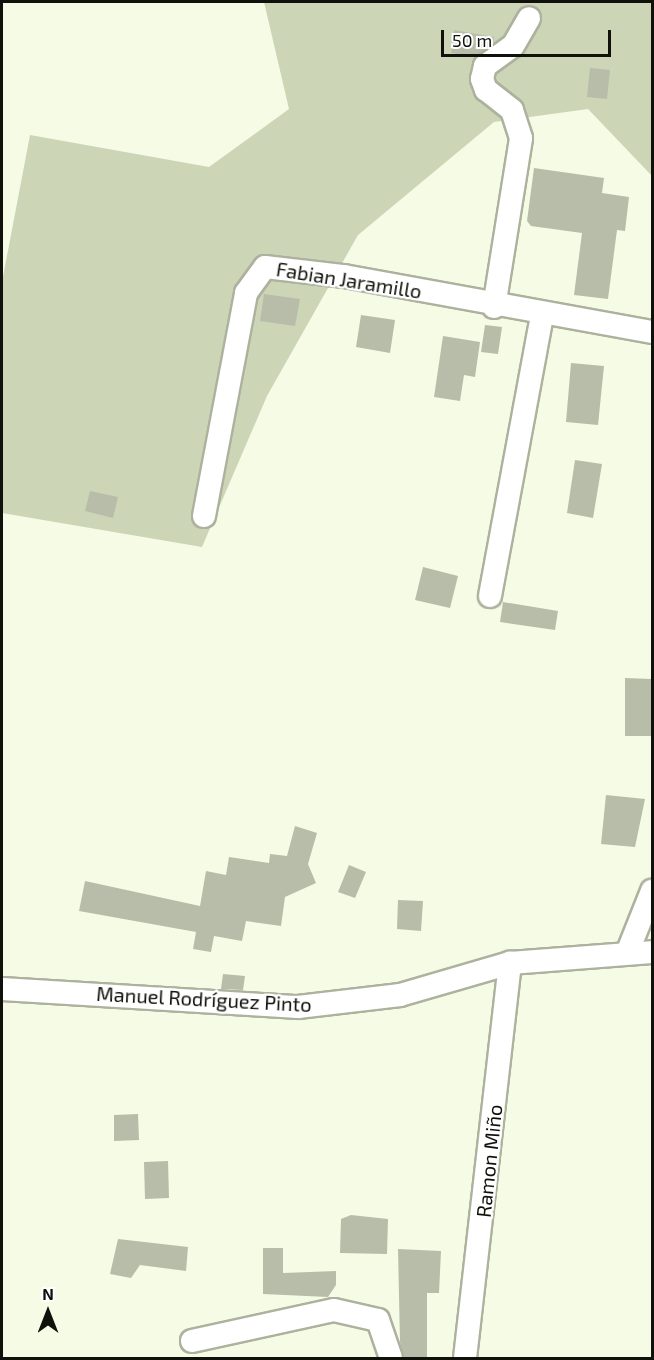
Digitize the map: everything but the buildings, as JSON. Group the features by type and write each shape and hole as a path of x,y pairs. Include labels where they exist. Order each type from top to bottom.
{"street":[{"path":"494,307 521,138 512,110 486,90 482,79 485,66 513,46 529,18"},
{"name":"Fabian Jaramillo","path":"204,516 246,292 265,267 344,276 494,307 652,332"},
{"path":"490,596 542,315"},
{"path":"628,951 652,891"},
{"name":"Manuel Rodríguez Pinto","path":"2,988 298,1007 400,995 510,963 628,951 652,952"},
{"name":"Ramon Miño","path":"465,1359 510,963"},
{"path":"192,1341 334,1310 378,1320 391,1359"}],"green space":[{"path":"264,2 652,2 652,176 588,109 494,122 358,235 267,396 202,547 2,513 2,282 30,135 209,167 289,109"}]}
